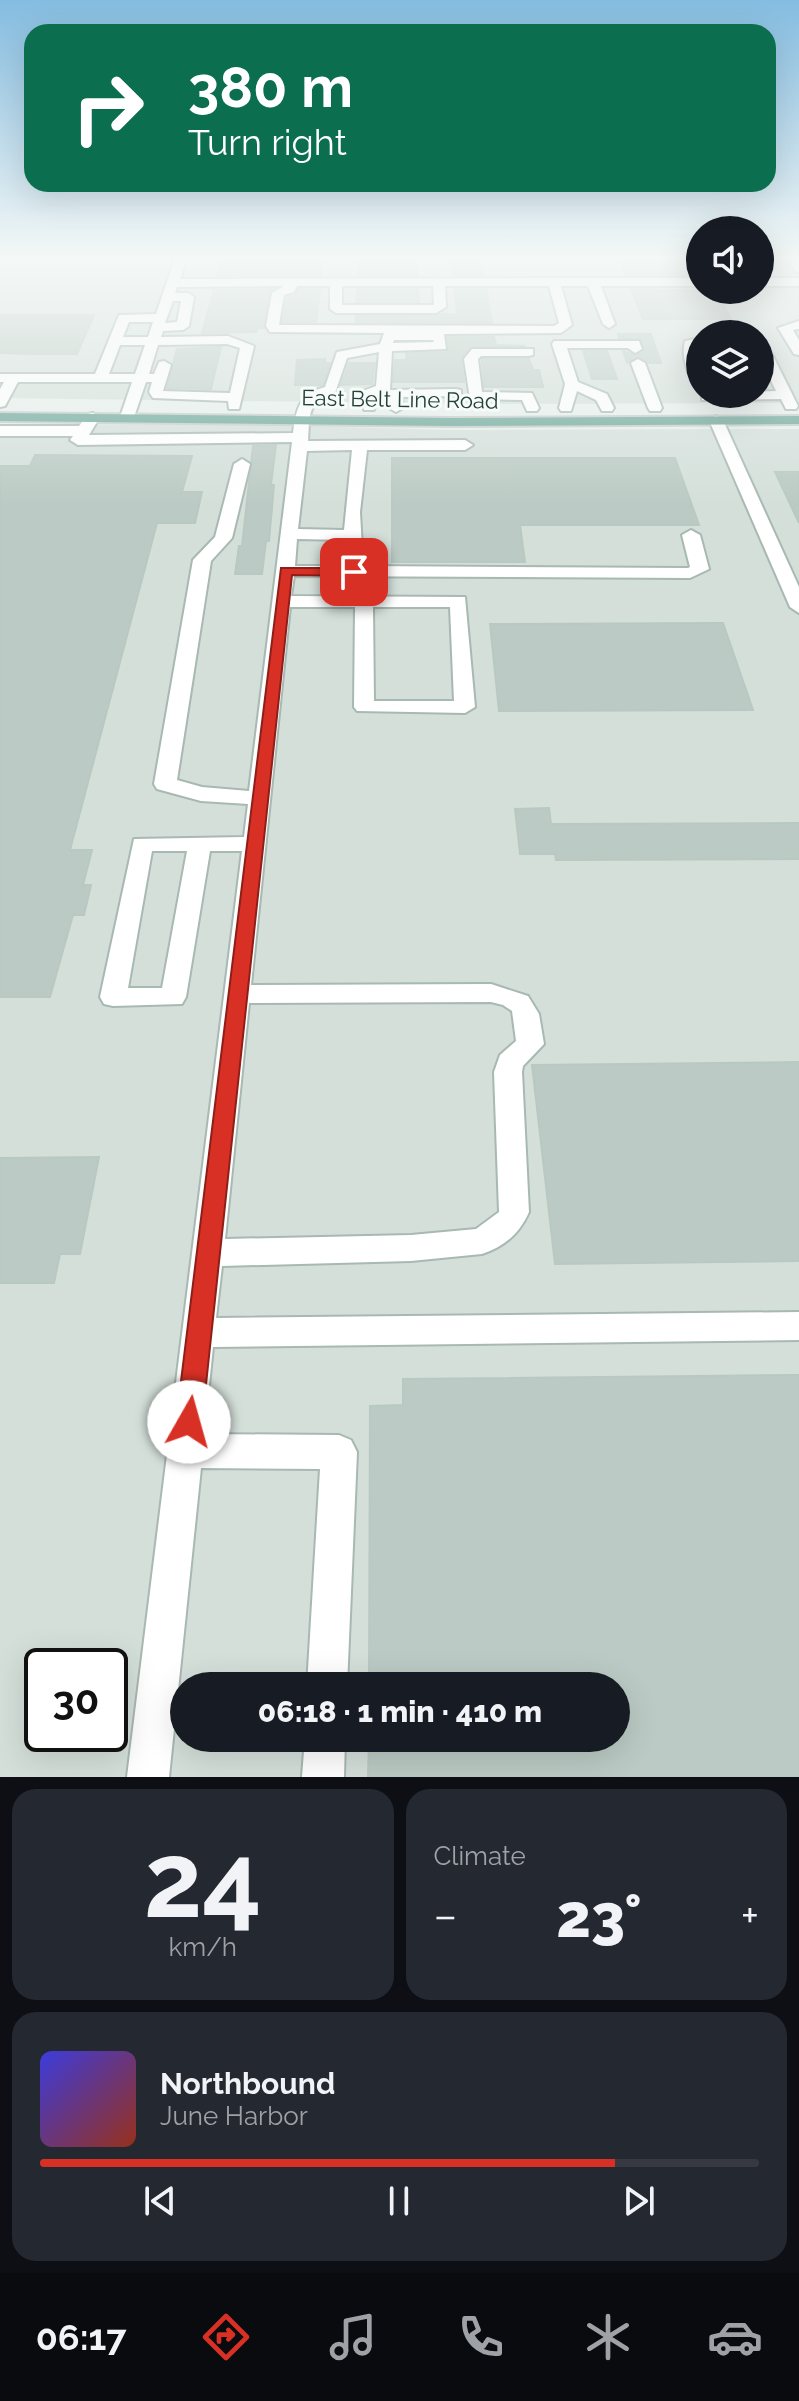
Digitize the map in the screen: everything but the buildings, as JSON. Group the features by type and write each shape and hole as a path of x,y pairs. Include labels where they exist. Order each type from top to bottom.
{"main road":[{"name":"East Belt Line Road","path":"0,417 93,417 235,401 302,427 395,400 476,402 532,408 686,406"},
{"name":"East Belt Line Road","path":"0,404 129,411 302,427 511,422 686,407"},
{"name":"East Belt Line Road","path":"774,407 794,408"}],"street":[{"path":"102,371 115,341"},
{"path":"129,411 153,341"},
{"path":"146,361 165,361 156,392 158,395 235,401 247,346 232,341"},
{"path":"357,341 362,350"},
{"path":"566,408 572,384 559,344 562,342 634,344 655,408"},
{"path":"148,1777 302,427 316,394 350,390 383,389 387,348 362,350 340,357 350,390 369,407"},
{"path":"476,402 473,354 528,352"},
{"path":"0,365 160,378"},
{"path":"774,370 794,408"},
{"path":"0,404 7,378 102,371"},
{"path":"572,384 602,397 607,408"},
{"path":"350,390 395,400 456,393"},
{"path":"774,407 794,408"},
{"path":"711,408 799,607"},
{"path":"93,417 78,440 302,427 360,445 465,445"},
{"path":"0,431 84,431"},
{"path":"354,572 353,535 360,445"},
{"path":"242,464 223,538 202,560 165,784 201,794 260,798"},
{"path":"291,534 353,535"},
{"path":"286,571 690,573 700,569 691,535"},
{"path":"283,602 459,601 465,707 364,707 364,602"},
{"path":"200,844 173,997 113,997 142,844 200,844 255,844"},
{"path":"208,1253 411,1248 482,1241 510,1221 514,1212 508,1072 510,1062 530,1044 525,1008 518,1000 491,993 237,994"},
{"path":"199,1333 799,1326"},
{"path":"185,1451 339,1452 328,1672"},
{"path":"323,1777 324,1752"}],"shaded area":[{"path":"0,341 686,341 686,403 0,398"},
{"path":"774,341 799,341 799,403 774,403"},
{"path":"226,424 452,430 799,429 799,1777 0,1777 0,425"}],"route":[{"path":"189,1422 286,571 354,572"}]}
